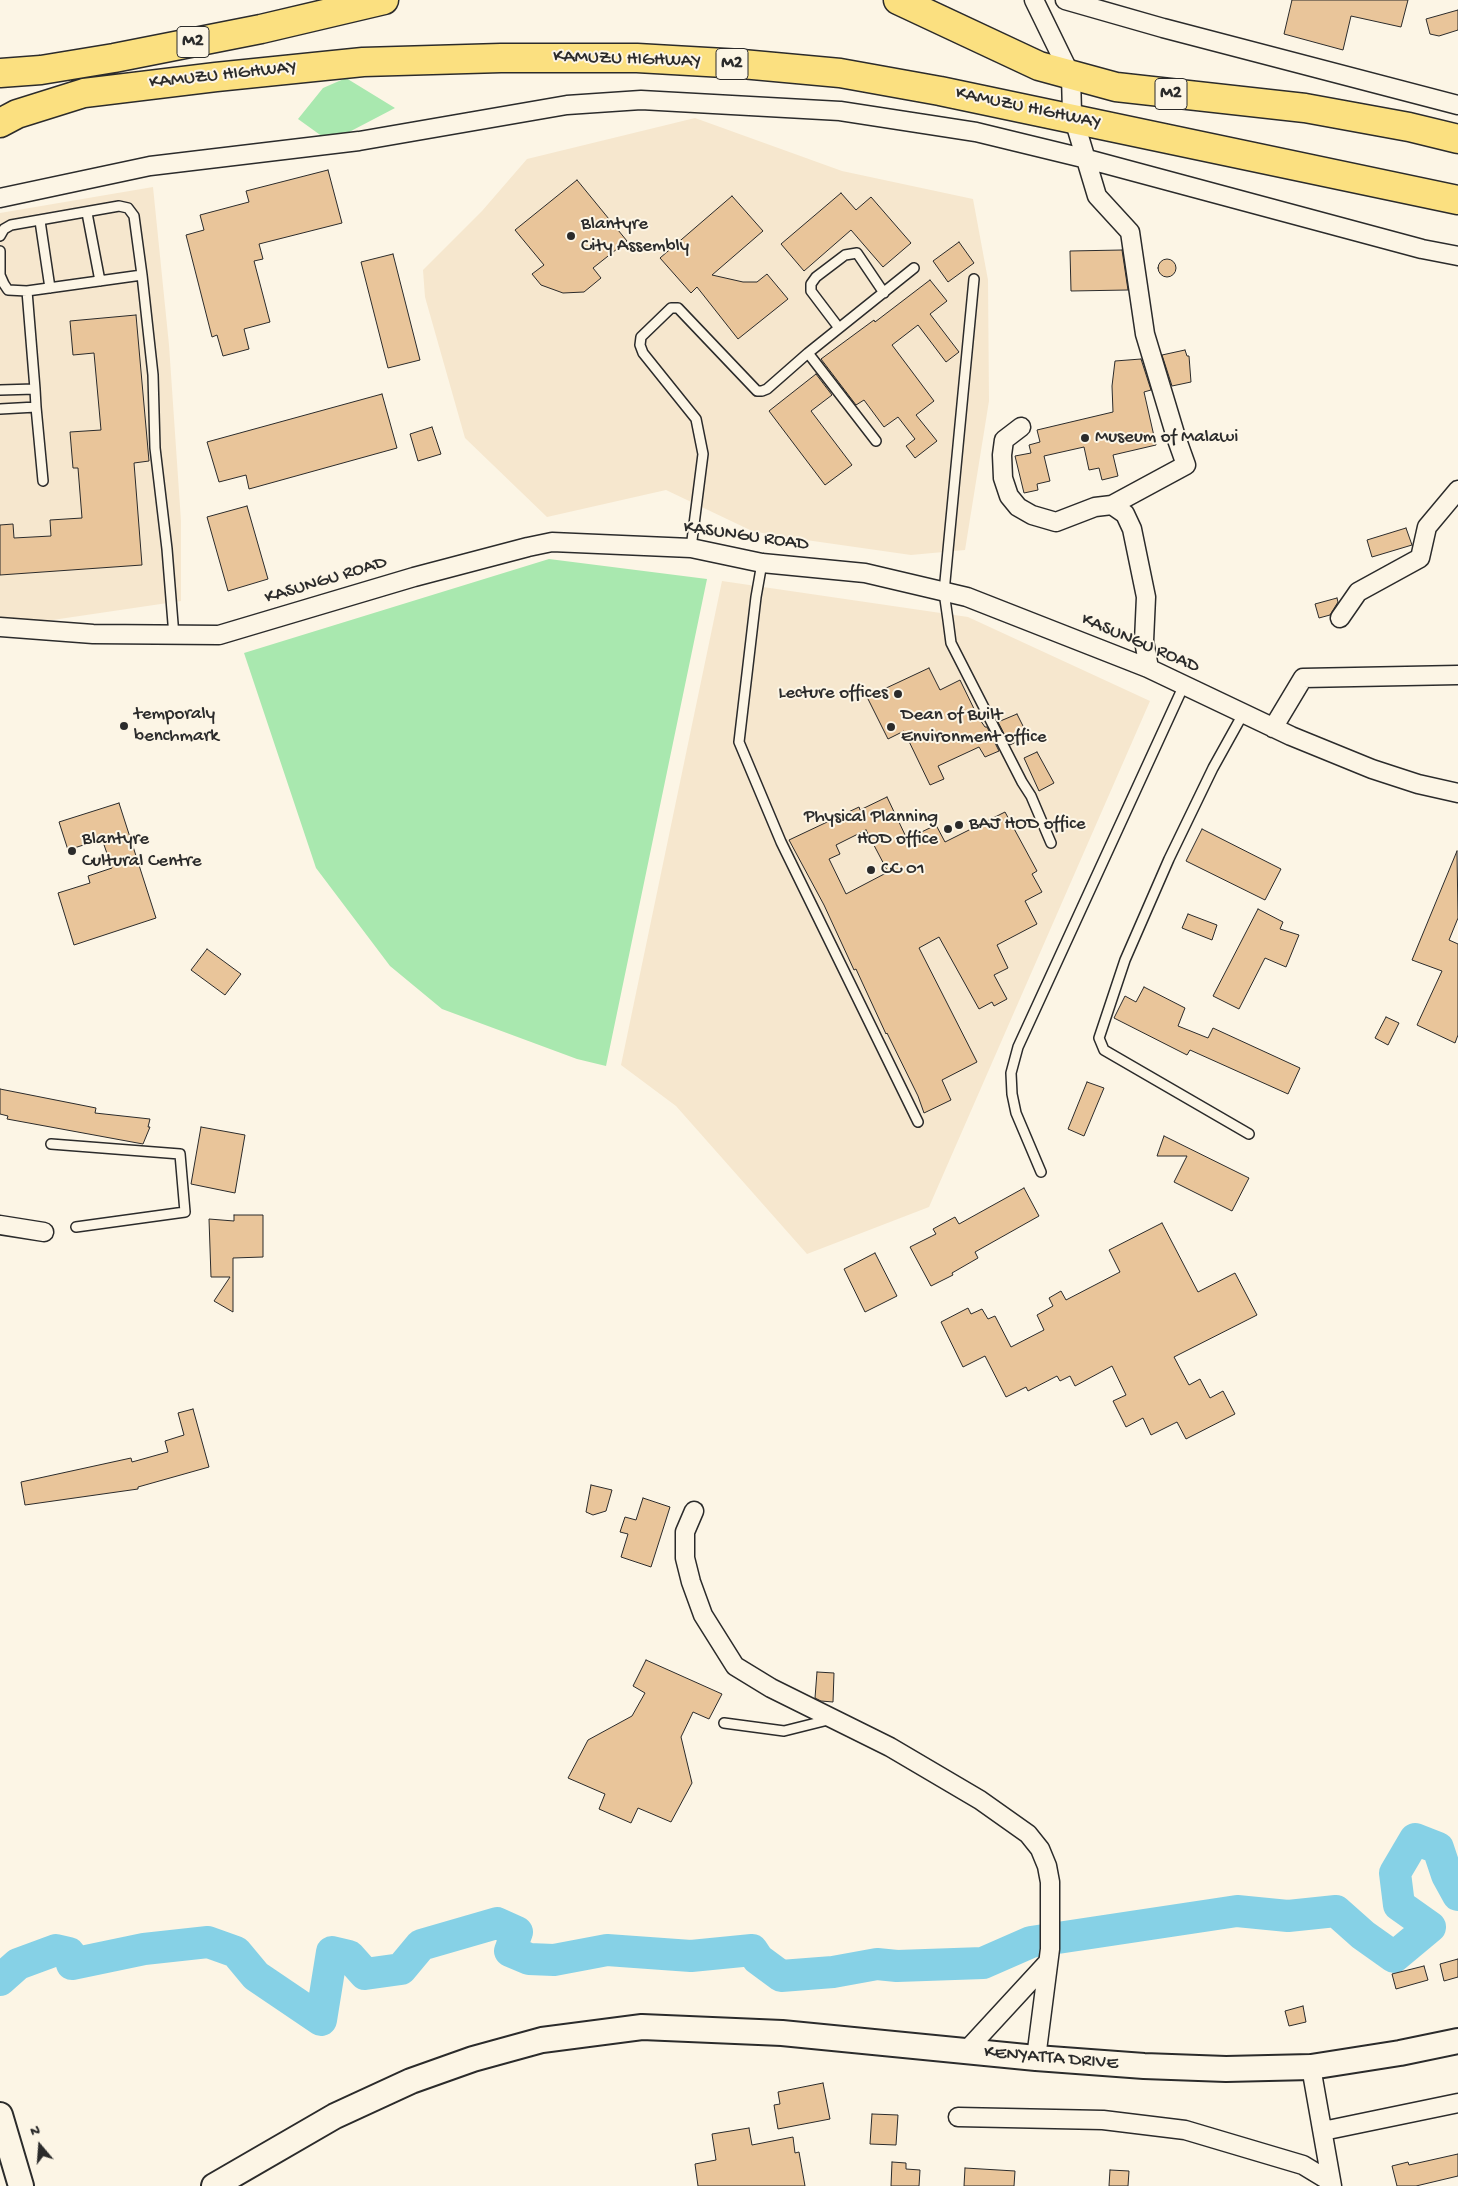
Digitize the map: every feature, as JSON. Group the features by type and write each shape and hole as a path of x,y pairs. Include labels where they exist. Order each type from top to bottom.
{"highway":[{"name":"KAMUZU HIGHWAY","path":"0,73 41,70 100,61 261,28 384,0"},
{"name":"M2","path":"898,0 1039,66 1071,76 1116,87 1305,108 1409,127 1458,139"},
{"name":"KAMUZU HIGHWAY","path":"0,123 17,114 77,95 135,86 363,62 501,58 637,58 742,64 840,73 940,91 1458,200"}],"main road":[{"name":"KENYATTA DRIVE","path":"214,2186 335,2116 411,2081 473,2059 542,2040 642,2027 782,2033 966,2052 1183,2068 1311,2067 1400,2053 1458,2041"},
{"path":"0,2115 21,2186"}],"street":[{"path":"1021,427 1004,440 1002,455 1003,478 1009,496 1018,507 1032,515 1056,522 1095,508 1112,505 1186,465 1145,334 1130,232 1097,196 1074,119 1071,76 1034,0"},
{"path":"1065,0 1163,28 1458,105"},
{"path":"0,198 150,166 359,141 567,104 641,100 840,112 976,132 1087,159 1413,246 1458,256"},
{"path":"1340,618 1358,592 1420,558 1426,528 1458,490"},
{"path":"1112,505 1125,514 1132,530 1146,597 1144,641 1149,668"},
{"name":"KASUNGU ROAD","path":"0,627 93,634 219,635 414,577 552,542 690,548 762,563 865,573 967,597 1149,668 1273,728 1372,770 1418,784 1458,793"},
{"path":"1273,728 1303,678 1458,675"},
{"path":"0,1225 44,1232"},
{"path":"694,1511 685,1532 685,1558 691,1582 704,1615 735,1666 771,1688 890,1748 980,1800 1028,1834 1040,1849 1048,1866 1050,1922 1049,1956 1036,2058"},
{"path":"966,2052 1049,1956"},
{"path":"1311,2067 1332,2184"},
{"path":"1323,2131 1458,2103"},
{"path":"958,2116 1103,2120 1185,2130 1303,2166 1332,2184"}],"lane":[{"path":"0,236 11,225 119,206 128,208 134,216 153,375 156,448 174,636"},
{"path":"87,213 100,280"},
{"path":"40,221 50,288"},
{"path":"0,251 0,275 8,290 27,291 142,275"},
{"path":"839,328 812,291 811,284 816,277 845,255 857,253 884,293"},
{"path":"690,548 703,454 696,419 643,353 640,345 641,337 671,308 678,308 757,391 767,390 808,353 914,268"},
{"path":"974,280 944,592 951,643 1031,796 1051,843"},
{"path":"27,291 43,481"},
{"path":"808,353 876,441"},
{"path":"0,390 35,389"},
{"path":"0,409 36,408"},
{"path":"762,563 756,597 739,742 781,842 918,1122"},
{"path":"1041,1172 1016,1113 1012,1094 1011,1073 1018,1047 1184,685"},
{"path":"1243,714 1213,768 1162,876 1125,960 1099,1038 1104,1050 1249,1134"},
{"path":"51,1144 180,1154 185,1212 76,1227"},
{"path":"724,1723 784,1731 832,1719"}],"shaded area":[{"name":"Blantyre City Assembly","path":"695,118 842,171 973,199 988,280 989,401 965,550 911,555 771,535 750,530 666,490 547,517 465,438 425,297 423,270 482,211 527,159"},
{"path":"153,187 169,345 181,521 181,601 39,622 0,620 0,213"},
{"path":"722,581 968,617 1150,701 929,1207 807,1254 676,1106 621,1065"}],"green space":[{"path":"346,78 395,108 330,142 298,119 323,88"},
{"path":"549,559 707,579 606,1066 577,1059 442,1009 390,966 316,868 244,653"}],"building":[{"path":"1292,0 1408,0 1401,27 1351,16 1343,50 1284,34"},
{"path":"1458,10 1458,30 1439,36 1430,34 1426,19"},
{"path":"328,170 342,223 259,244 263,259 254,261 270,322 244,329 249,349 223,356 217,335 212,337 186,235 204,230 200,215 249,202 246,191"},
{"name":"Blantyre City Assembly","path":"577,180 627,241 593,268 601,278 584,292 563,293 541,285 532,274 544,265 515,230"},
{"path":"841,193 856,210 871,197 911,243 883,267 851,230 804,271 781,244"},
{"path":"732,196 763,231 712,275 743,282 757,282 767,274 788,299 738,339 697,287 691,293 660,258"},
{"path":"959,242 974,263 948,282 933,261"},
{"path":"1122,250 1128,290 1071,291 1070,251"},
{"path":"393,254 420,360 388,368 361,262"},
{"path":"1167,259 1173,262 1176,268 1173,274 1167,277 1161,274 1158,268 1161,262"},
{"path":"930,280 947,301 930,314 959,352 946,362 918,325 892,345 934,401 916,415 937,441 915,458 906,446 915,439 898,417 884,427 864,400 856,405 821,359 874,320 875,322"},
{"path":"136,315 149,461 134,463 142,565 0,575 0,525 13,524 14,538 51,536 50,520 82,518 78,468 73,468 70,432 101,430 94,353 73,355 70,321"},
{"path":"1185,350 1187,356 1189,356 1191,382 1172,386 1162,355"},
{"path":"1141,359 1151,390 1144,392 1156,445 1113,455 1118,476 1102,480 1099,468 1089,470 1084,447 1044,456 1050,481 1037,484 1038,490 1024,493 1015,456 1031,453 1029,445 1040,442 1037,430 1113,412 1112,386 1115,361"},
{"path":"816,374 832,395 811,411 852,465 825,485 769,411"},
{"path":"382,394 397,448 249,489 246,475 219,482 207,442"},
{"path":"432,427 441,454 418,461 410,434"},
{"path":"247,506 268,579 228,591 207,517"},
{"path":"1406,528 1412,545 1372,557 1367,540"},
{"path":"1337,598 1338,602 1330,615 1319,618 1315,604"},
{"path":"929,668 940,690 960,680 978,717 987,727 999,751 985,757 979,747 938,766 944,779 930,785 904,731 888,739 867,697"},
{"path":"1017,714 1028,736 1010,745 998,722"},
{"path":"1037,752 1054,783 1039,791 1024,758"},
{"path":"887,797 907,839 936,825 945,842 1005,812 1037,871 1032,874 1042,892 1025,901 1037,924 997,945 1008,968 994,975 1007,999 994,1006 992,1002 979,1009 939,937 919,948 977,1062 942,1080 951,1100 924,1113 918,1096 886,1034 856,969 854,970 824,905 789,840 859,807 860,810","holes":["866,830 888,872 846,894 829,859 840,854 836,845"]},
{"path":"119,803 156,918 74,945 58,893 90,883 88,876 112,868 102,839 68,850 59,822"},
{"path":"1202,829 1281,869 1265,900 1186,861"},
{"path":"1457,851 1458,918 1449,940 1458,944 1458,1035 1455,1043 1417,1025 1442,971 1412,960"},
{"path":"1258,909 1283,922 1280,929 1299,935 1286,967 1265,958 1239,1009 1213,996"},
{"path":"1188,914 1217,925 1212,940 1182,928"},
{"path":"207,949 241,974 225,995 191,970"},
{"path":"1144,987 1185,1008 1178,1026 1208,1038 1213,1028 1300,1068 1288,1094 1190,1050 1187,1055 1114,1018 1125,996 1136,1002"},
{"path":"1386,1017 1399,1023 1388,1045 1375,1038"},
{"path":"1087,1082 1104,1088 1084,1136 1068,1129"},
{"path":"0,1089 96,1108 95,1113 150,1119 148,1127 150,1127 143,1144 7,1119 8,1116 0,1114"},
{"path":"201,1127 245,1135 235,1193 191,1184"},
{"path":"1164,1136 1249,1178 1232,1211 1174,1182 1187,1156 1157,1156"},
{"path":"1024,1188 1039,1216 975,1252 978,1258 952,1273 953,1275 931,1286 910,1247 936,1234 933,1229 955,1217 959,1224"},
{"path":"234,1215 263,1215 263,1257 233,1258 233,1312 214,1301 230,1277 211,1277 209,1219 234,1221"},
{"path":"1162,1223 1198,1292 1235,1273 1257,1315 1174,1357 1189,1385 1200,1379 1210,1398 1223,1391 1235,1414 1186,1439 1177,1422 1151,1435 1143,1418 1126,1427 1113,1401 1126,1395 1112,1366 1075,1386 1070,1376 1060,1381 1057,1376 1028,1391 1026,1387 1006,1397 985,1356 963,1367 941,1322 968,1308 971,1314 982,1309 988,1319 995,1316 1011,1347 1044,1330 1037,1315 1053,1306 1049,1298 1061,1291 1066,1300 1120,1272 1109,1250"},
{"path":"875,1253 897,1296 865,1312 844,1269"},
{"path":"193,1409 209,1467 138,1487 138,1489 25,1505 21,1482 131,1458 132,1462 168,1452 165,1441 184,1435 178,1413"},
{"path":"591,1485 612,1490 606,1511 593,1515 586,1512"},
{"path":"643,1498 670,1507 651,1567 621,1557 628,1534 620,1532 625,1517 636,1520"},
{"path":"646,1660 722,1694 709,1719 693,1712 681,1737 692,1783 671,1822 638,1808 631,1823 599,1809 605,1794 568,1778 588,1740 632,1716 645,1693 633,1686"},
{"path":"817,1672 834,1673 833,1702 821,1701 815,1698"},
{"path":"1458,1959 1458,1977 1444,1981 1440,1964"},
{"path":"1424,1966 1428,1980 1396,1989 1392,1974"},
{"path":"1303,2006 1306,2022 1289,2026 1285,2011"},
{"path":"823,2083 830,2119 778,2129 774,2105 780,2104 778,2092"},
{"path":"872,2114 898,2115 896,2145 870,2144"},
{"path":"749,2128 752,2145 793,2137 795,2153 799,2152 805,2186 698,2186 695,2164 716,2160 712,2134"},
{"path":"1458,2154 1458,2176 1416,2186 1397,2186 1392,2166 1408,2162 1409,2165"},
{"path":"892,2162 906,2163 906,2169 920,2170 919,2186 891,2186"},
{"path":"965,2168 1015,2171 1014,2186 964,2186"},
{"path":"1110,2170 1129,2171 1128,2186 1109,2186"}],"waterway":[{"path":"0,1980 18,1964 56,1950 69,1953 72,1964 144,1949 208,1942 236,1952 256,1976 321,2020 332,1952 349,1956 365,1974 401,1969 421,1945 497,1923 517,1932 510,1951 529,1959 554,1960 607,1950 691,1956 752,1950 758,1959 781,1976 833,1972 877,1964 897,1966 983,1963 1031,1942 1237,1911 1288,1916 1336,1911 1363,1935 1394,1957 1430,1927 1399,1905 1395,1873 1415,1839 1438,1848 1447,1875 1458,1895"}],"place":[{"name":"Blantyre City Assembly","path":"571,236"},
{"name":"Museum of Malawi","path":"1085,438"},
{"name":"Lecture offices","path":"898,694"},
{"name":"temporaly benchmark","path":"124,726"},
{"name":"Dean of Built Environment office","path":"891,727"},
{"name":"BAJ HOD office","path":"959,825"},
{"name":"Physical Planning HOD office","path":"948,829"},
{"name":"Blantyre Cultural Centre","path":"72,851"},
{"name":"CC 01","path":"871,870"}]}
